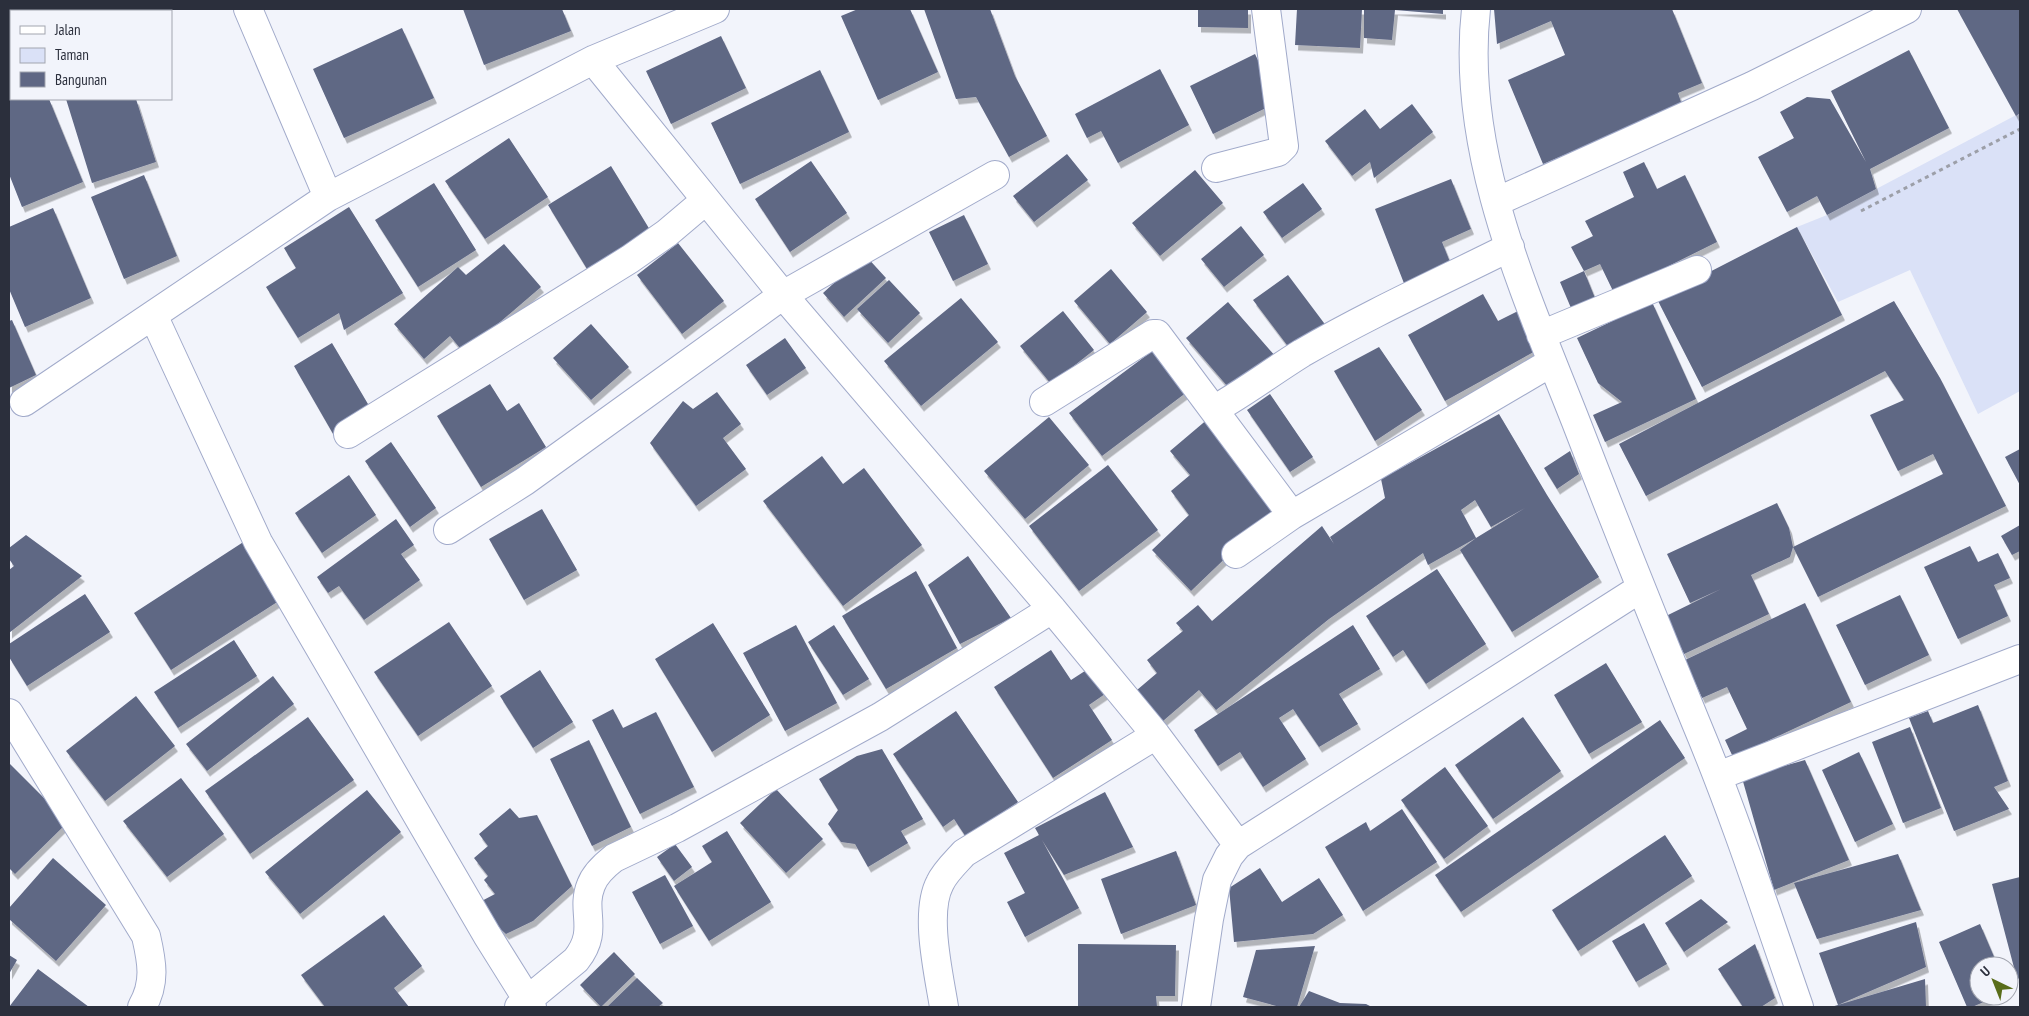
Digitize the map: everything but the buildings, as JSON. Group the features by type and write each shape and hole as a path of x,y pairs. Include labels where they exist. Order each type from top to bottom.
{"street":[{"path":"248,9 328,197"},
{"path":"24,402 328,197 593,60 715,9"},
{"path":"1216,168 1278,152 1284,146 1266,9"},
{"path":"1476,9 1474,81 1480,135 1496,202 1510,247 1541,335 1718,776 1799,1007"},
{"path":"1496,202 1752,86 1907,9"},
{"path":"593,60 783,296 1052,609 1156,735 1238,845"},
{"path":"448,530 533,476 783,296 995,175"},
{"path":"348,434 630,259 667,233 706,200"},
{"path":"1215,409 1338,333 1510,247"},
{"path":"1541,335 1697,270"},
{"path":"153,315 258,542 526,1005 576,960 583,950 589,932 588,897 591,884 605,865 614,858 677,828 880,717 1052,609"},
{"path":"1044,402 1155,333 1215,409 1292,515"},
{"path":"1236,554 1292,515 1552,362"},
{"path":"1196,1007 1217,880 1229,856 1238,845 1641,588"},
{"path":"1718,776 2020,659"},
{"path":"9,713 146,936 152,966 150,994 142,1007"},
{"path":"944,1007 933,921 934,900 940,883 949,871 964,853 1156,735"}],"path":[{"path":"1861,211 2020,129"}],"green space":[{"path":"2020,113 2020,391 1978,414 1910,270 1838,302 1797,227 1827,215"}]}
